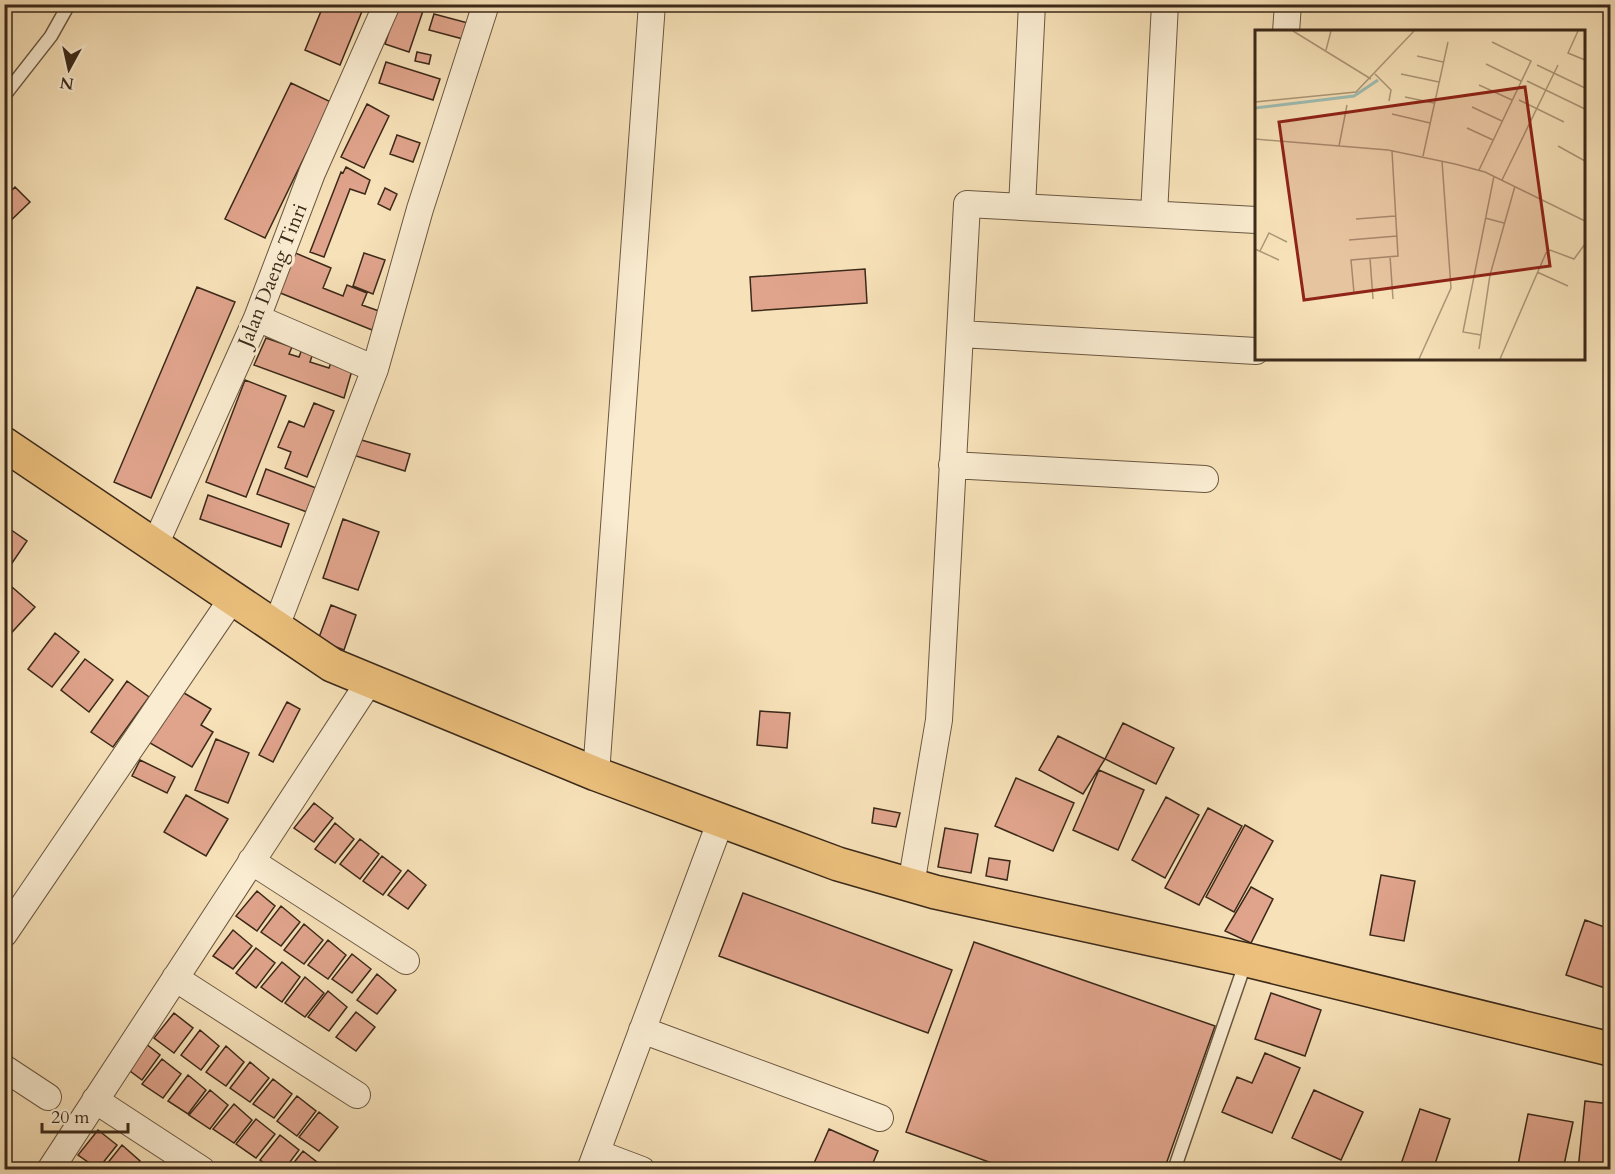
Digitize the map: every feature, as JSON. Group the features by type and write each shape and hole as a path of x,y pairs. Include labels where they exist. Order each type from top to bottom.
{"main road":[{"path":"4,444 275,629 332,665 596,774 838,864 911,885 1247,960 1611,1049"}],"street":[{"name":"Jalan Daeng Tinri","path":"155,545 257,318 312,173 387,4"},
{"path":"596,774 652,4"},
{"path":"1022,207 1032,4"},
{"path":"1154,214 1165,4"},
{"path":"1286,30 1288,4"},
{"path":"275,629 375,369 420,209 482,6"},
{"path":"911,885 939,720 967,204 1255,220"},
{"path":"257,318 375,369"},
{"path":"960,334 1255,351"},
{"path":"952,465 1205,478"},
{"path":"4,934 232,600"},
{"path":"50,1170 369,682"},
{"path":"642,1170 594,1161 721,820"},
{"path":"251,861 406,961"},
{"path":"175,978 357,1095"},
{"path":"642,1030 880,1118"},
{"path":"4,1068 48,1097"},
{"path":"95,1100 202,1170"}],"lane":[{"path":"4,96 51,36 69,4"},
{"path":"1174,1170 1247,960"}],"building":[{"path":"324,4 365,4 340,65 305,50"},
{"path":"398,4 425,5 409,52 385,44"},
{"path":"434,14 468,23 463,39 429,30"},
{"path":"417,52 431,55 429,64 415,61"},
{"path":"386,62 440,79 433,100 379,83"},
{"path":"291,83 331,102 265,238 225,219"},
{"path":"367,104 389,116 364,168 341,157"},
{"path":"397,135 420,143 413,162 390,154"},
{"path":"346,167 370,180 365,194 350,189 324,257 310,252 341,172 343,173"},
{"path":"15,187 30,202 6,225 4,198"},
{"path":"385,188 397,194 390,210 378,204"},
{"path":"293,252 331,268 323,288 343,296 347,285 367,293 362,305 379,311 372,330 273,290"},
{"path":"364,253 385,260 373,294 353,286"},
{"path":"865,269 867,303 752,311 750,277"},
{"path":"197,287 235,302 151,498 114,482"},
{"path":"266,338 292,347 289,354 299,357 302,349 313,353 310,362 329,368 332,359 353,367 344,398 254,365"},
{"path":"245,380 286,396 246,497 206,482"},
{"path":"314,403 334,411 307,477 285,468 291,452 278,447 289,421 304,427"},
{"path":"358,439 410,454 405,471 353,455"},
{"path":"266,469 316,488 307,512 257,494"},
{"path":"208,495 289,524 281,547 200,519"},
{"path":"343,519 379,532 358,590 323,578"},
{"path":"4,525 27,541 6,572 4,571"},
{"path":"12,587 35,607 4,641 4,596"},
{"path":"331,605 356,615 344,650 318,640"},
{"path":"55,633 79,652 52,687 28,669"},
{"path":"85,659 113,680 89,712 61,690"},
{"path":"127,681 149,697 113,747 91,732"},
{"path":"179,690 211,709 201,725 213,732 192,767 150,743"},
{"path":"287,702 300,709 273,762 259,755"},
{"path":"760,711 790,713 787,748 757,745"},
{"path":"1123,723 1174,748 1156,784 1105,759"},
{"path":"1058,736 1105,759 1083,794 1039,770"},
{"path":"216,739 249,753 228,803 195,790"},
{"path":"140,760 175,777 167,793 132,776"},
{"path":"1099,770 1144,790 1118,850 1073,830"},
{"path":"1016,778 1074,803 1053,851 995,826"},
{"path":"186,795 228,819 206,856 164,832"},
{"path":"1166,797 1199,815 1165,878 1132,860"},
{"path":"314,803 333,818 314,842 294,828"},
{"path":"874,808 900,813 896,827 872,823"},
{"path":"1208,808 1242,826 1199,905 1165,888"},
{"path":"335,823 354,839 335,863 315,849"},
{"path":"1245,825 1273,841 1234,912 1206,897"},
{"path":"945,828 978,834 971,873 938,867"},
{"path":"360,839 379,854 360,879 340,864"},
{"path":"382,856 401,871 383,895 363,881"},
{"path":"989,858 1010,861 1007,880 986,876"},
{"path":"408,870 426,885 408,909 388,895"},
{"path":"1381,875 1415,881 1404,941 1370,935"},
{"path":"1251,887 1273,899 1251,943 1225,931"},
{"path":"257,891 275,906 257,931 236,916"},
{"path":"743,893 952,970 928,1033 719,956"},
{"path":"281,906 300,922 281,946 261,932"},
{"path":"1585,920 1610,929 1608,989 1566,975"},
{"path":"304,924 323,940 304,964 284,950"},
{"path":"233,930 252,946 233,969 213,956"},
{"path":"328,940 346,955 328,979 308,965"},
{"path":"974,942 1215,1026 1164,1170 1011,1170 906,1132"},
{"path":"256,948 275,963 256,988 236,973"},
{"path":"352,954 371,969 352,993 332,979"},
{"path":"282,962 300,977 282,1002 261,987"},
{"path":"377,974 396,990 377,1014 357,1000"},
{"path":"305,977 324,993 305,1017 285,1003"},
{"path":"328,991 347,1007 329,1031 308,1017"},
{"path":"1271,993 1321,1010 1305,1056 1255,1039"},
{"path":"356,1012 375,1027 356,1051 336,1037"},
{"path":"174,1013 193,1028 174,1053 154,1038"},
{"path":"200,1030 219,1046 201,1070 181,1055"},
{"path":"141,1040 160,1055 142,1080 122,1065"},
{"path":"226,1046 244,1062 226,1086 206,1072"},
{"path":"1265,1053 1300,1068 1272,1133 1222,1112 1237,1077 1252,1083"},
{"path":"162,1059 181,1074 163,1098 142,1084"},
{"path":"250,1062 269,1078 250,1102 230,1088"},
{"path":"188,1075 206,1090 188,1114 168,1101"},
{"path":"273,1079 292,1094 274,1118 253,1104"},
{"path":"210,1090 228,1105 210,1129 189,1115"},
{"path":"1314,1090 1363,1112 1341,1160 1292,1138"},
{"path":"297,1096 316,1111 297,1136 277,1121"},
{"path":"1585,1101 1610,1104 1610,1170 1578,1170"},
{"path":"234,1104 252,1120 234,1143 213,1129"},
{"path":"1420,1109 1450,1119 1433,1170 1400,1167"},
{"path":"319,1112 338,1127 319,1151 299,1137"},
{"path":"1528,1114 1573,1122 1563,1170 1517,1170"},
{"path":"256,1119 275,1134 256,1158 236,1144"},
{"path":"829,1129 878,1151 870,1170 811,1170"},
{"path":"98,1130 117,1145 98,1169 78,1155"},
{"path":"280,1135 299,1150 284,1170 274,1170 260,1160"},
{"path":"122,1145 140,1161 134,1170 102,1170"},
{"path":"303,1151 322,1166 319,1170 288,1170"}]}
